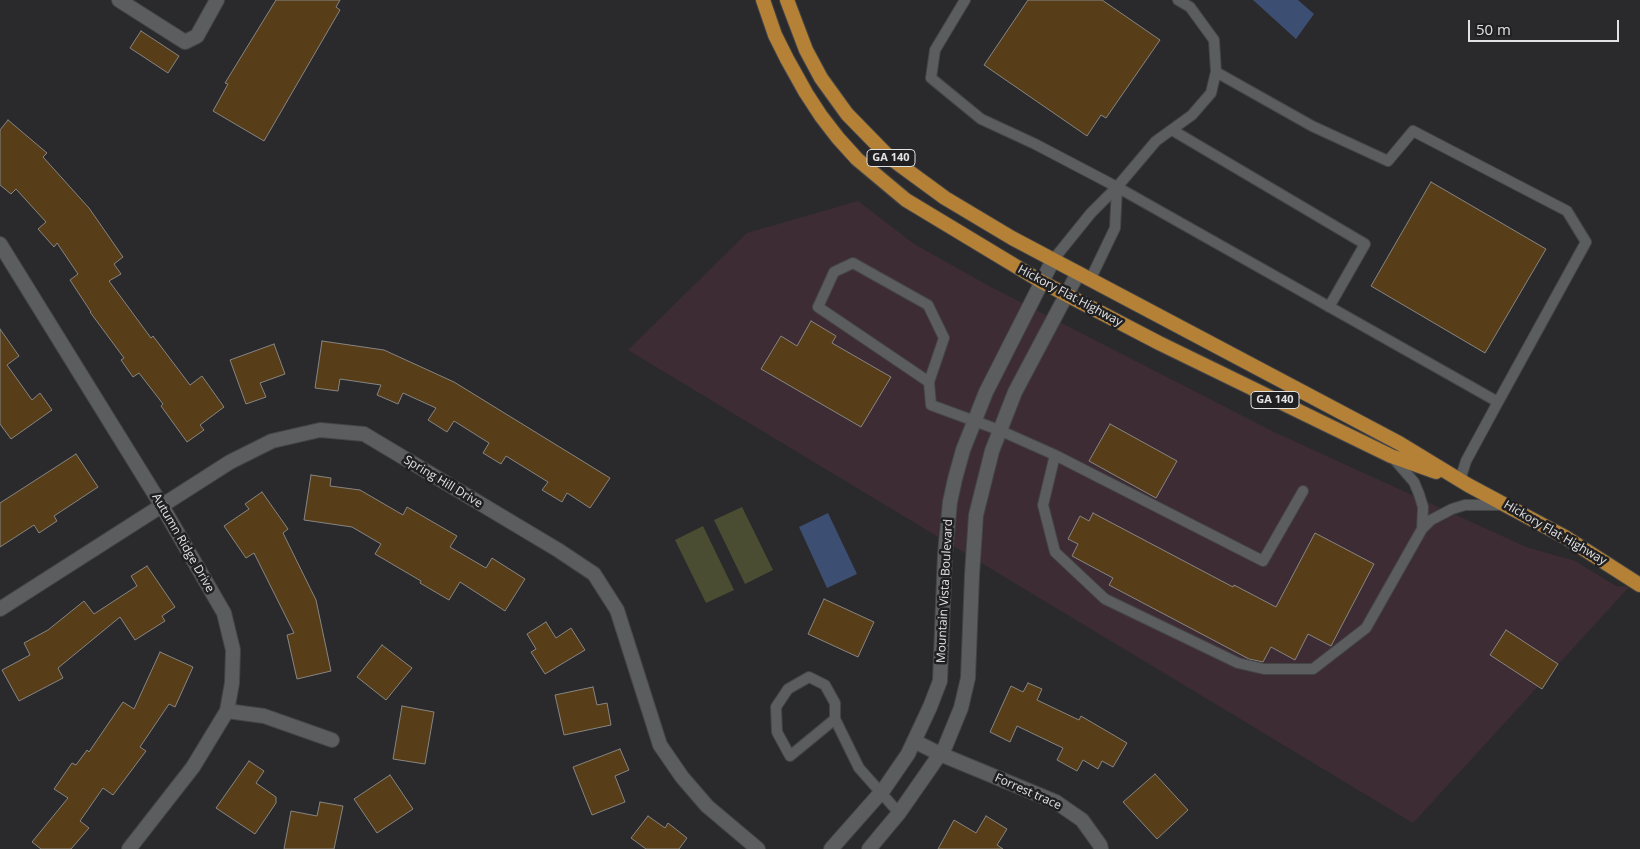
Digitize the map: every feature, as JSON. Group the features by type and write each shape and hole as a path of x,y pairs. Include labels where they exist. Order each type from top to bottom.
{"main road":[{"name":"Hickory Flat Highway","path":"763,0 775,34 796,76 821,116 857,159 906,200 1042,282 1216,371 1391,456 1464,482"},
{"name":"Hickory Flat Highway","path":"787,0 806,50 833,96 867,136 889,157 945,198 987,224 1084,277 1399,443 1464,482 1588,550 1640,586"}],"street":[{"path":"120,0 142,6 185,42 197,36 217,0"},
{"name":"Autumn Ridge Drive","path":"0,244 162,506 224,613 234,650 232,683 227,711 193,767 130,849"},
{"name":"Mountain Vista Boulevard","path":"831,849 882,792 908,754 940,682 945,554 950,502 963,450 986,392 1053,260"},
{"name":"Mountain Vista Boulevard","path":"869,849 900,813 945,747 961,708 968,678 976,515 992,451 1015,392 1066,295 1084,277"},
{"name":"Spring Hill Drive","path":"0,609 230,462 272,441 320,430 364,434 558,550 594,574 617,610 660,745 682,777 707,806 758,849"},
{"path":"227,711 264,716 332,740"},
{"name":"Forrest trace","path":"914,741 940,754 1056,802 1082,820 1101,849"}],"lane":[{"path":"966,0 935,50 931,78 980,119 1035,144 1117,187 1498,402"},
{"path":"1053,260 1091,213 1117,187 1156,141 1192,115 1211,93 1216,72 1214,40 1190,7 1178,0"},
{"path":"1216,72 1312,126 1388,161 1413,131 1567,211 1586,242 1466,461 1464,482"},
{"path":"1172,130 1365,244 1329,307"},
{"path":"1084,277 1115,228 1117,187"},
{"path":"929,382 818,307 834,272 854,263 928,305 944,338 929,382 931,406 999,430 1054,455 1262,561 1303,491"},
{"path":"1054,455 1043,505 1055,552 1105,599 1238,663 1264,669 1313,669 1366,628 1422,529 1432,520 1452,509 1478,504 1507,505"},
{"path":"1391,456 1407,473 1419,494 1423,507 1422,529"},
{"path":"836,720 790,756 777,732 776,707 788,690 809,677 825,685 835,703 836,720 860,768 900,813"}],"shaded area":[{"path":"858,201 914,244 989,286 1276,433 1526,547 1575,561 1616,586 1629,587 1413,823 628,350 747,233"}],"green space":[{"path":"742,507 773,570 745,584 714,520"},
{"path":"703,526 734,590 706,603 675,540"}],"water":[{"path":"1253,0 1298,0 1314,14 1296,39"},
{"path":"828,513 857,574 827,588 799,527"}],"building":[{"path":"276,0 340,0 336,7 340,10 264,141 213,111 228,84 225,83"},
{"path":"1028,0 1102,0 1160,40 1106,118 1101,115 1087,136 984,65"},
{"path":"141,31 179,56 168,73 130,48"},
{"path":"8,120 47,153 43,157 89,208 123,257 114,264 121,274 109,281 151,338 153,336 190,385 202,376 224,407 200,425 204,430 187,442 161,406 163,404 139,373 133,377 121,360 124,358 90,312 70,280 78,274 57,243 54,247 38,229 46,222 16,189 11,194 0,185 0,130"},
{"path":"1431,182 1546,249 1485,353 1371,286"},
{"path":"811,321 836,336 832,343 891,377 861,427 761,369 781,336 797,346"},
{"path":"0,329 19,356 7,365 32,400 40,393 52,410 11,439 0,424"},
{"path":"322,341 384,350 454,382 610,478 590,508 567,493 562,502 542,490 548,482 506,456 501,464 483,453 489,443 454,421 447,432 428,420 436,408 403,393 398,404 377,395 381,385 340,379 338,391 315,388"},
{"path":"274,344 285,374 260,383 266,397 246,404 230,360"},
{"path":"1110,424 1177,461 1156,498 1089,461"},
{"path":"76,454 98,487 54,516 57,521 39,533 34,525 0,547 0,503"},
{"path":"311,475 331,478 330,486 360,490 403,515 407,507 457,536 450,547 486,568 492,558 525,579 505,611 460,582 449,600 375,554 381,544 352,527 304,520"},
{"path":"262,492 288,529 283,533 316,600 331,671 297,679 287,635 294,633 254,553 246,558 224,526 249,509 245,504"},
{"path":"1093,513 1233,587 1234,585 1276,607 1315,533 1374,564 1331,646 1308,634 1295,660 1271,647 1263,662 1249,659 1109,585 1113,578 1072,556 1078,544 1068,539 1080,516 1089,521"},
{"path":"147,566 175,607 162,616 165,621 135,640 120,617 58,668 63,678 19,701 2,670 30,655 24,643 48,630 84,601 94,614 137,586 131,576"},
{"path":"824,599 874,622 858,657 808,634"},
{"path":"546,622 556,638 571,628 585,650 545,674 531,652 536,649 527,634"},
{"path":"1506,630 1558,664 1542,689 1490,655"},
{"path":"382,645 412,668 386,700 357,677"},
{"path":"160,652 193,667 175,707 169,704 140,747 146,751 113,795 103,788 80,821 89,828 71,849 41,849 32,842 68,798 54,789 72,763 76,765 87,750 89,752 123,702 134,709"},
{"path":"1028,683 1042,689 1037,700 1079,720 1081,716 1127,743 1113,767 1102,761 1098,769 1083,760 1077,771 1057,760 1063,748 1017,726 1010,742 990,732 1011,686 1023,692"},
{"path":"593,687 597,705 607,703 611,725 564,735 555,695"},
{"path":"402,706 434,712 425,764 393,759"},
{"path":"620,749 629,770 615,776 625,802 592,815 573,767"},
{"path":"249,761 264,771 256,783 276,797 276,803 255,834 216,808"},
{"path":"1155,774 1188,810 1157,839 1123,802"},
{"path":"390,775 413,809 377,833 354,799"},
{"path":"320,802 343,806 334,849 284,849 291,811 317,816"},
{"path":"648,816 665,828 668,823 687,838 679,849 646,849 631,838"},
{"path":"986,816 1007,829 997,845 1003,849 938,849 954,820 976,833"}]}
